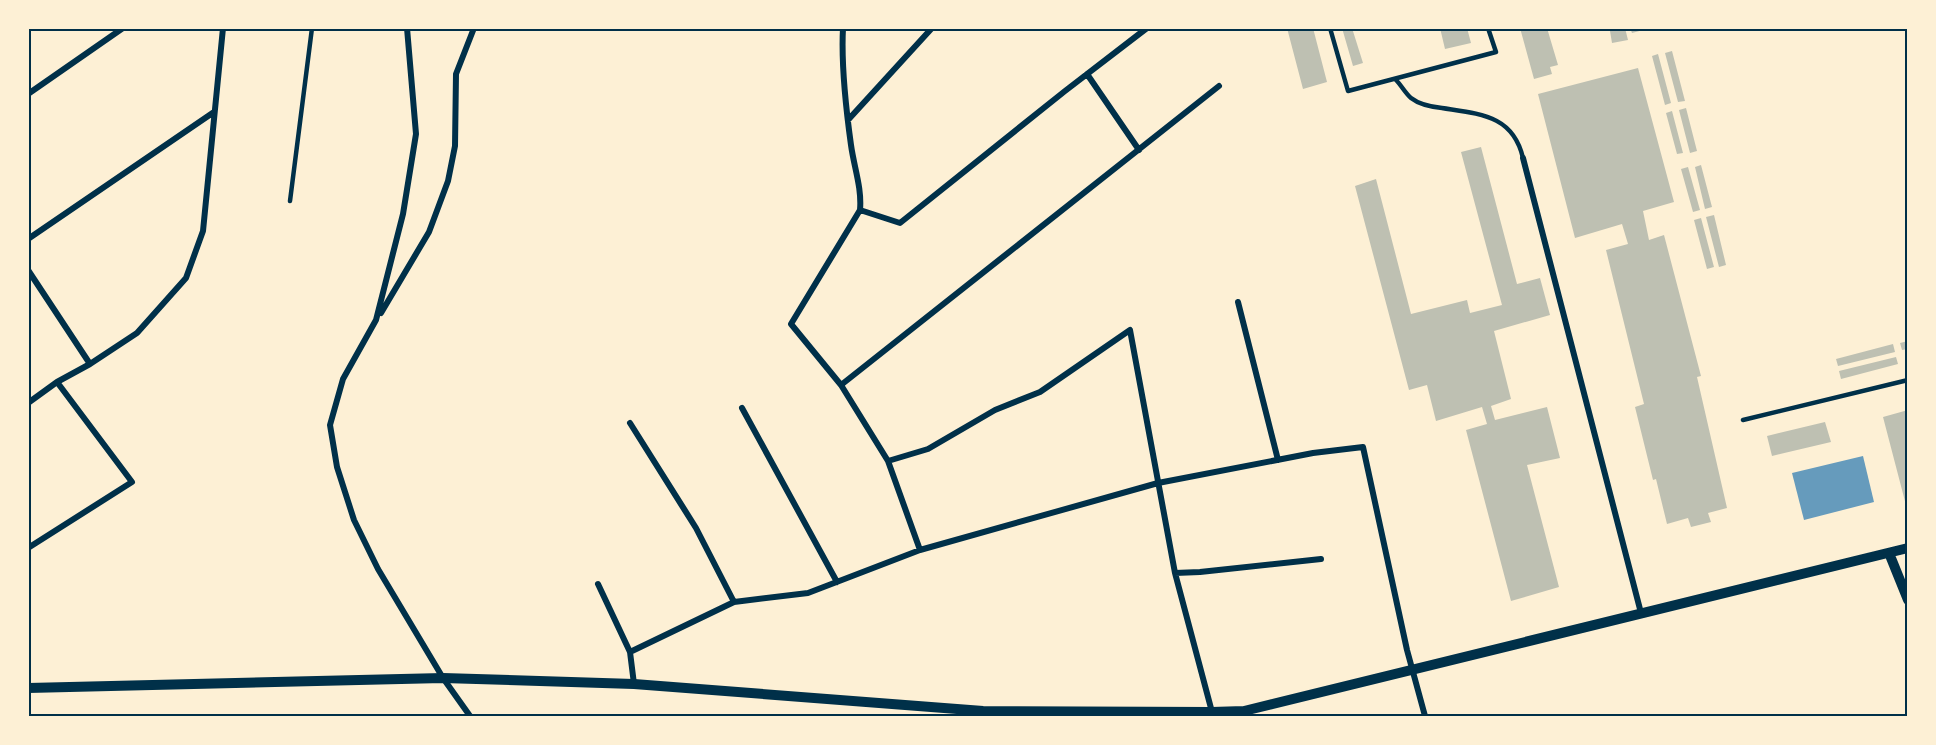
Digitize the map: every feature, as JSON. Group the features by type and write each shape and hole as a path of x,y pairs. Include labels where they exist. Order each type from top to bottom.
{"street":[{"path":"28,94 123,28"},
{"path":"28,404 57,382 90,364 137,333 186,278 202,231 223,28"},
{"path":"376,320 403,214 416,134 406,28"},
{"path":"470,717 443,678 378,569 354,520 336,467 330,425 343,379 429,232 448,181 455,146 456,74 474,28"},
{"path":"843,28 842,47 851,146 861,197 860,210 791,324 841,384 888,461 920,550"},
{"path":"849,120 932,28"},
{"path":"860,210 900,223 1147,28"},
{"path":"1087,74 1139,150"},
{"path":"841,384 1219,86"},
{"path":"28,239 214,112"},
{"path":"1523,158 1641,613"},
{"path":"28,270 90,364"},
{"path":"1238,302 1278,460"},
{"path":"888,461 928,449 995,410 1040,392 1130,330 1175,573 1212,712"},
{"path":"28,548 132,482 57,382"},
{"path":"742,408 837,582"},
{"path":"630,423 696,528 734,602"},
{"path":"630,652 734,602 808,593 920,550 1158,483 1313,453 1363,447 1412,669 1425,717"},
{"path":"28,688 443,678 634,684 982,714 1212,712 1245,714 1412,669 1908,548"},
{"path":"1889,553 1908,600"},
{"path":"1175,573 1321,559"},
{"path":"598,584 630,652 634,684"}],"lane":[{"path":"290,201 312,28"},
{"path":"1330,28 1348,91 1496,52 1488,28"},
{"path":"1396,80 1411,98 1429,106 1493,118 1511,130 1520,143 1523,158"},
{"path":"1743,420 1908,380"}],"water":[{"path":"1863,456 1874,502 1804,520 1792,473"}],"building":[{"path":"1287,28 1313,28 1327,82 1303,89"},
{"path":"1342,28 1352,28 1363,63 1353,66"},
{"path":"1440,28 1467,28 1471,43 1445,49"},
{"path":"1520,28 1547,28 1558,65 1550,67 1552,74 1534,79"},
{"path":"1625,28 1628,40 1612,43 1610,31"},
{"path":"1630,28 1647,28 1647,29 1632,33"},
{"path":"1672,51 1685,101 1678,102 1665,53"},
{"path":"1658,54 1671,103 1665,105 1652,56"},
{"path":"1638,68 1674,202 1643,211 1649,240 1664,235 1701,376 1697,377 1727,508 1708,513 1711,522 1691,527 1688,518 1667,524 1656,479 1653,480 1635,407 1644,404 1606,250 1628,244 1622,224 1575,238 1538,94"},
{"path":"1686,108 1697,151 1690,153 1679,110"},
{"path":"1672,111 1683,153 1677,154 1666,113"},
{"path":"1481,147 1517,284 1540,278 1550,315 1494,331 1511,399 1491,406 1495,420 1547,407 1560,458 1527,465 1559,587 1511,601 1466,430 1487,424 1482,407 1436,421 1427,385 1409,390 1355,186 1376,179 1411,314 1467,300 1470,313 1502,305 1461,152"},
{"path":"1701,165 1712,207 1705,209 1695,167"},
{"path":"1688,167 1700,210 1693,212 1681,169"},
{"path":"1714,215 1726,265 1719,267 1706,217"},
{"path":"1701,218 1714,267 1707,269 1694,220"},
{"path":"1908,341 1908,349 1902,350 1900,343"},
{"path":"1893,344 1895,352 1838,366 1836,359"},
{"path":"1896,357 1898,364 1841,379 1839,371"},
{"path":"1908,410 1908,509 1907,509 1883,417"},
{"path":"1825,422 1831,442 1772,456 1767,436"}]}
